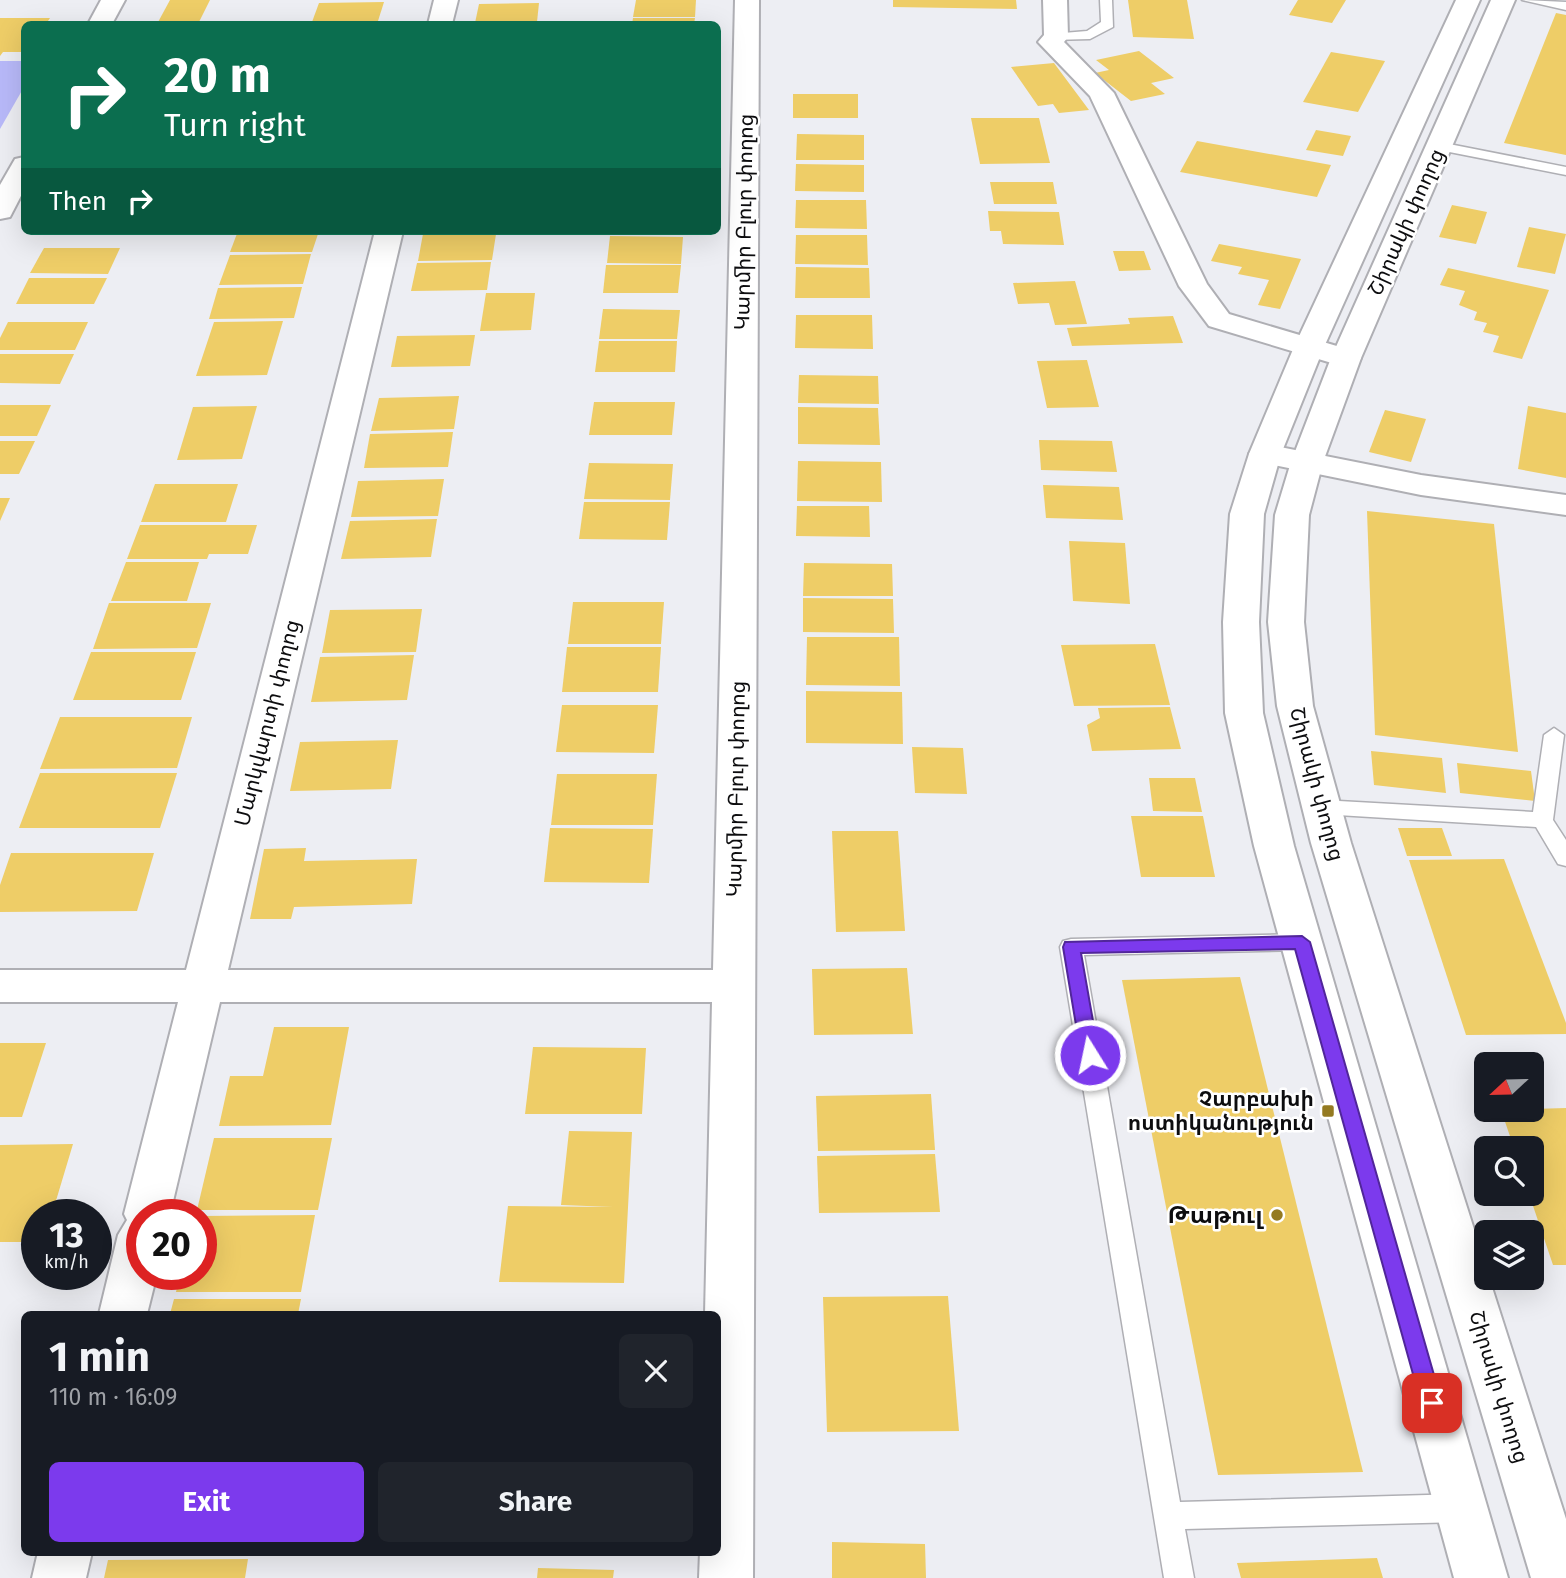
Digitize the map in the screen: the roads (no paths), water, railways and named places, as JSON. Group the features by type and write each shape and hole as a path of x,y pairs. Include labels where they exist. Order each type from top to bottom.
{"main road":[{"path":"102,21 113,0"},
{"path":"441,21 446,0"},
{"name":"Կարմիր Բլուր փողոց","path":"726,1578 747,0"},
{"path":"1055,0 1056,37 1051,42 1101,93 1193,286 1219,320 1346,358"},
{"name":"Շիրակի փողոց","path":"1468,0 1309,347 1286,458 1292,515 1286,622 1294,706 1321,807 1558,1578"},
{"name":"Շիրակի փողոց","path":"1481,1578 1274,846 1244,713 1241,622 1247,514 1286,458 1346,358 1503,0"},
{"path":"0,211 21,171"},
{"name":"Մարկվարտի փողոց","path":"151,1199 388,235"},
{"path":"1286,458 1421,485 1566,505"},
{"path":"0,986 734,986"},
{"path":"124,1311 129,1290"},
{"path":"59,1578 64,1556"}],"lane":[{"path":"1056,37 1101,31 1108,24 1106,0"},
{"path":"1528,0 1566,6"},
{"path":"1439,146 1566,171"},
{"path":"1554,736 1542,820 1566,858"},
{"path":"1321,807 1542,820"},
{"path":"1179,1578 1071,947 1302,942"},
{"path":"1168,1516 1462,1508"}],"place":[{"name":"Չարբախի ոստիկանություն","path":"1328,1111"},
{"name":"Թաթուլ","path":"1277,1215"}]}
